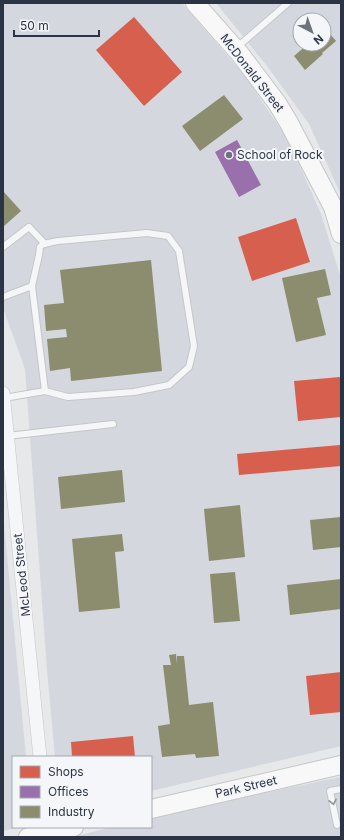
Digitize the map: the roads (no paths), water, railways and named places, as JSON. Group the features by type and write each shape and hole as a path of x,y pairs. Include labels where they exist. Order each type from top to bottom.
{"main road":[{"name":"McDonald Street","path":"196,3 278,103 333,207 341,234"},
{"name":"Park Street","path":"152,809 341,765"},
{"path":"28,837 48,830 65,828"}],"street":[{"name":"McLeod Street","path":"3,393 40,756"}],"lane":[{"path":"235,49 288,3"},
{"path":"3,247 29,227 45,244"},
{"path":"4,398 45,391 68,397 134,392 169,385 189,367 194,346 179,251 168,236 147,233 58,241 45,244 40,247 32,286 45,391"},
{"path":"3,297 32,286"},
{"path":"7,436 114,424"},
{"path":"337,825 330,791 341,789"}],"place":[{"name":"School of Rock","path":"229,155"}]}
